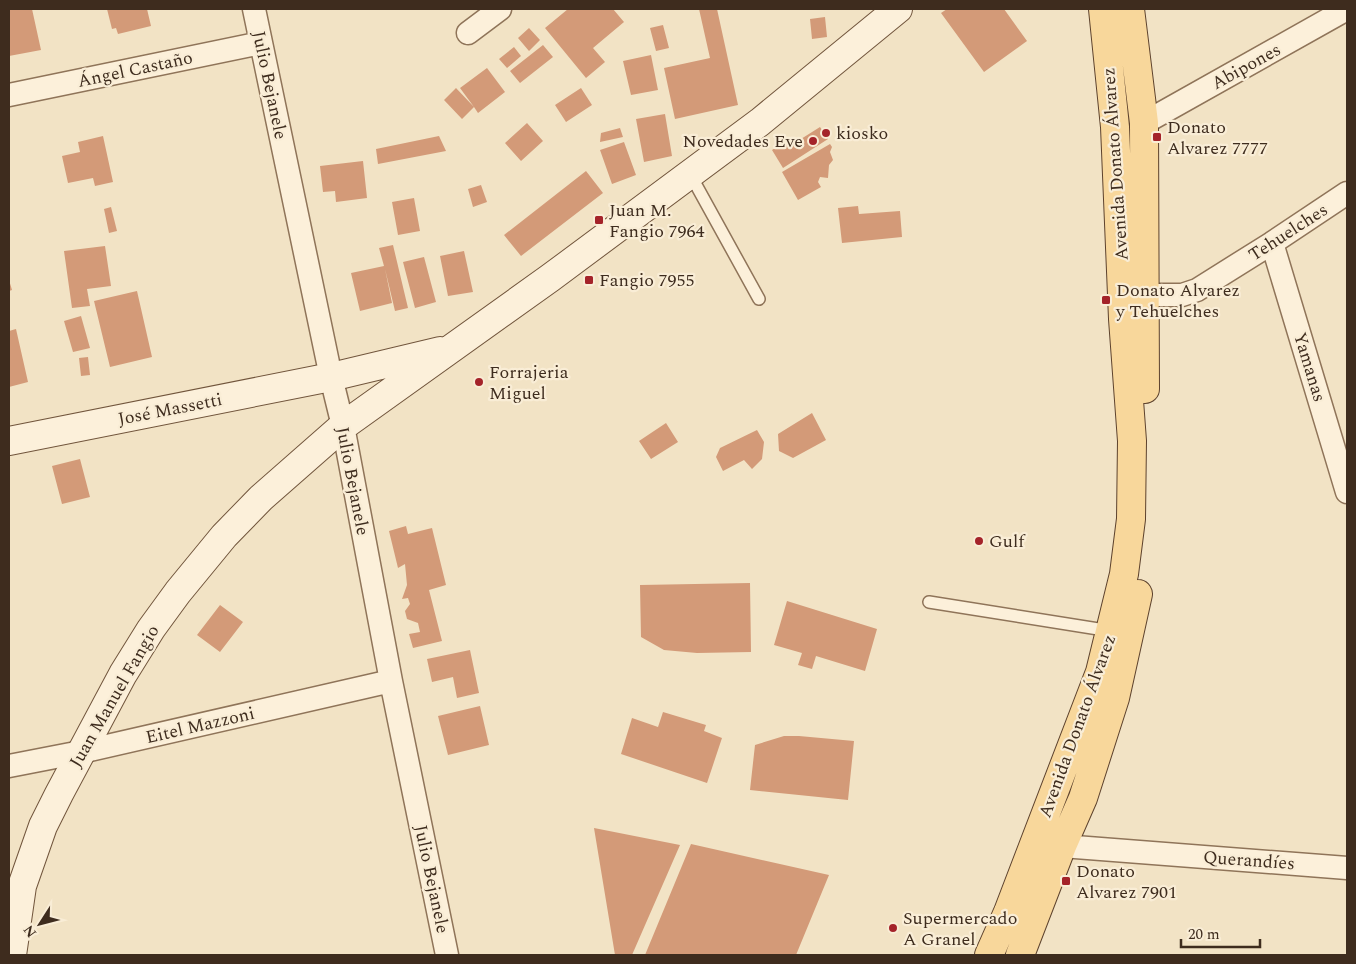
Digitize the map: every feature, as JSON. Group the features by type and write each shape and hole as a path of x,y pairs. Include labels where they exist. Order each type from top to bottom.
{"main road":[{"name":"Avenida Donato Álvarez","path":"989,955 1008,912 1100,672 1124,574 1131,519 1132,440 1123,318 1115,127 1104,9"},
{"name":"Avenida Donato Álvarez","path":"1020,955 1062,846 1083,798 1115,698 1142,577 1147,509 1144,123 1130,9"},
{"name":"Juan Manuel Fangio","path":"12,955 21,894 29,863 43,826 80,752 122,674 151,629 178,592 224,536 261,498 343,426 454,348 804,88 890,11"},
{"name":"Juan Manuel Fangio","path":"331,377 454,348"},
{"name":"José Massetti","path":"9,441 331,377"}],"street":[{"name":"Julio Bejanele","path":"254,9 331,377 343,426 391,681 447,955"},
{"path":"468,33 500,9"},
{"name":"Abipones","path":"1144,123 1347,9"},
{"name":"Ángel Castaño","path":"9,95 261,43"},
{"name":"Tehuelches","path":"1145,295 1182,294 1197,290 1272,243 1347,192"},
{"name":"Yamanas","path":"1272,243 1347,492"},
{"name":"Eitel Mazzoni","path":"9,766 80,752 391,681"},
{"name":"Querandíes","path":"1062,846 1347,868"}],"lane":[{"path":"690,174 759,299"},
{"path":"929,602 1111,631"}],"building":[{"path":"9,9 32,9 41,50 9,56"},
{"path":"107,9 147,9 151,26 118,34 116,28 112,29"},
{"path":"568,9 613,9 624,22 593,48 605,62 586,78 545,28"},
{"path":"699,9 717,9 738,105 675,119 664,68 710,58"},
{"path":"947,9 1004,9 1027,41 984,72 941,13"},
{"path":"825,17 827,37 812,39 810,19"},
{"path":"663,25 669,48 656,51 650,28"},
{"path":"529,28 540,40 529,51 518,38"},
{"path":"543,45 553,57 520,83 510,71"},
{"path":"514,47 521,56 507,68 499,59"},
{"path":"651,55 658,90 631,95 623,61"},
{"path":"487,68 505,92 478,113 460,88"},
{"path":"456,88 474,107 462,119 444,100"},
{"path":"581,88 592,105 566,122 555,105"},
{"path":"665,114 672,156 644,162 636,119"},
{"path":"527,123 543,141 521,161 505,143"},
{"path":"820,127 828,139 783,168 772,150 789,139 793,144"},
{"path":"620,128 623,137 600,142 601,133"},
{"path":"103,136 113,182 95,186 93,178 68,183 62,156 80,152 78,142"},
{"path":"439,136 446,151 378,164 376,149"},
{"path":"624,142 636,175 612,184 600,150"},
{"path":"830,144 833,160 829,165 828,178 820,177 818,182 821,187 798,200 782,172"},
{"path":"363,161 367,198 336,202 335,191 323,192 320,166"},
{"path":"586,171 603,193 521,256 504,235"},
{"path":"481,185 487,202 473,207 468,189"},
{"path":"414,198 420,231 398,235 392,202"},
{"path":"858,206 859,214 900,211 902,237 842,243 838,208"},
{"path":"111,207 117,231 109,233 104,209"},
{"path":"393,245 408,308 395,311 385,269 392,303 360,311 351,273 384,266 379,248"},
{"path":"105,246 111,286 87,289 90,306 72,308 64,251"},
{"path":"464,251 473,292 448,296 440,256"},
{"path":"424,257 436,302 415,308 403,262"},
{"path":"9,280 12,290 9,291"},
{"path":"137,291 152,357 110,367 94,301"},
{"path":"81,316 90,348 73,352 64,321"},
{"path":"16,329 28,382 9,387 9,331"},
{"path":"88,357 90,375 81,376 79,358"},
{"path":"812,413 826,440 793,458 779,451 778,434"},
{"path":"666,423 678,442 651,459 639,441"},
{"path":"757,430 764,442 762,459 752,469 744,460 723,471 716,457 720,448"},
{"path":"80,459 90,497 62,504 52,466"},
{"path":"406,526 408,534 432,528 446,585 429,590 442,641 413,648 409,634 420,632 418,623 407,619 405,611 410,604 408,598 402,599 407,585 405,564 398,568 389,531"},
{"path":"750,583 751,652 697,653 664,650 641,637 640,585"},
{"path":"787,601 877,629 865,671 816,656 812,669 798,665 802,653 774,645"},
{"path":"220,605 243,622 220,652 197,635"},
{"path":"470,650 479,693 457,698 453,677 432,682 427,659"},
{"path":"480,706 489,745 448,755 438,716"},
{"path":"663,712 706,725 704,731 722,738 707,783 621,754 632,718 658,727"},
{"path":"784,736 854,741 848,800 750,790 755,745"},
{"path":"594,828 680,845 632,955 615,955"},
{"path":"691,844 829,875 796,955 645,955"}],"place":[{"name":"kiosko","path":"826,133"},
{"name":"Donato Alvarez 7777","path":"1157,137"},
{"name":"Novedades Eve","path":"813,141"},
{"name":"Juan M. Fangio 7964","path":"599,220"},
{"name":"Fangio 7955","path":"589,280"},
{"name":"Donato Alvarez y Tehuelches","path":"1106,300"},
{"name":"Forrajeria Miguel","path":"479,382"},
{"name":"Gulf","path":"979,541"},
{"name":"Donato Alvarez 7901","path":"1066,881"},
{"name":"Supermercado A Granel","path":"893,928"}]}
